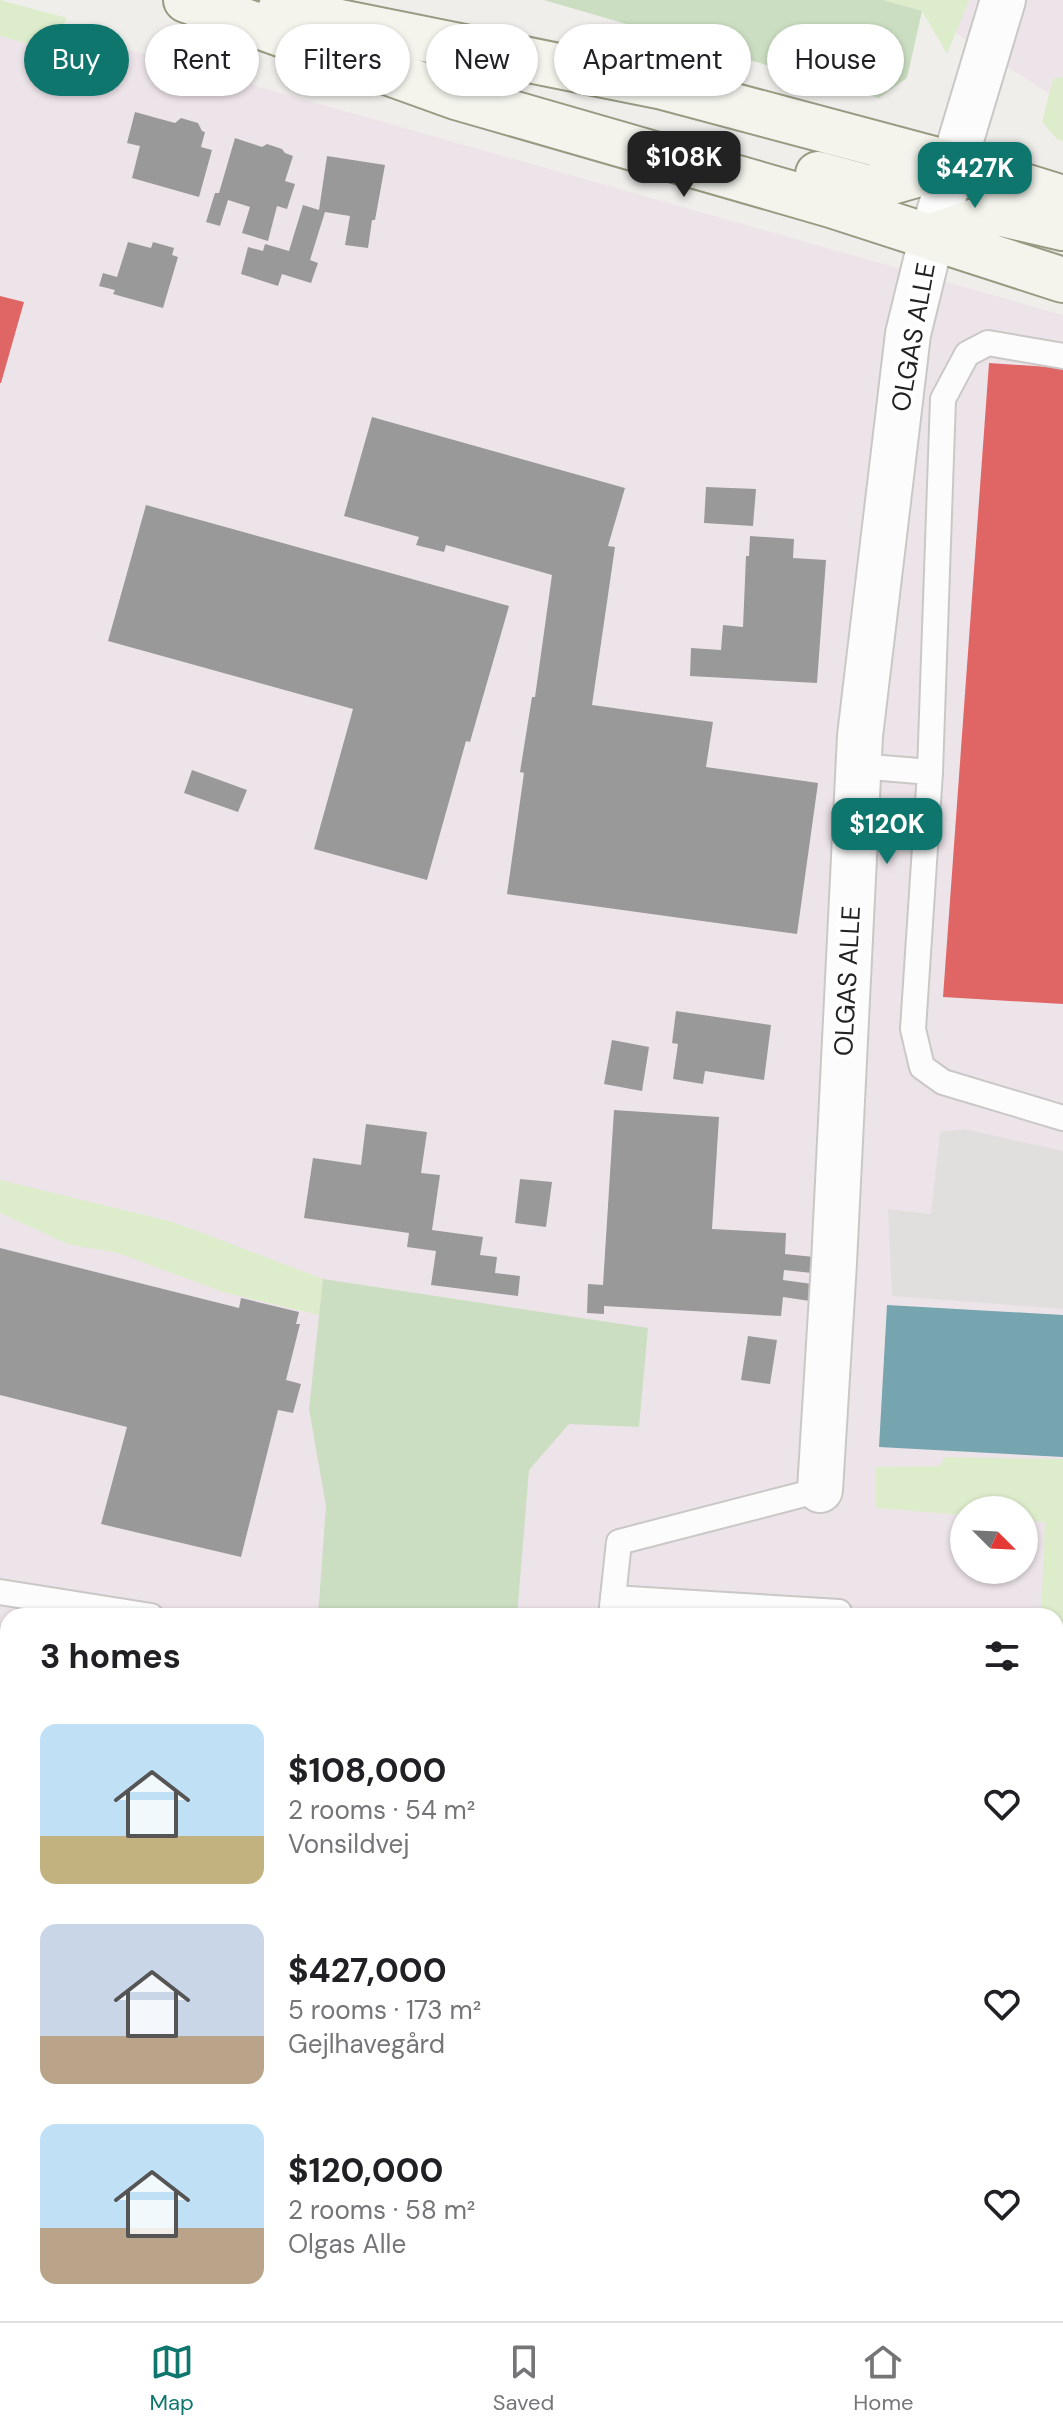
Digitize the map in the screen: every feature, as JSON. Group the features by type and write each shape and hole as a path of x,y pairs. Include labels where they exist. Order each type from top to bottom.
{"main road":[{"path":"186,0 456,97 932,236 1063,280"},
{"path":"231,0 663,87 952,164 1063,198"},
{"path":"456,97 571,107 870,188 952,164"},
{"path":"932,236 998,213 1063,228"}],"street":[{"name":"OLGAS ALLE","path":"820,1490 860,736 908,334 952,164 1003,0"}],"lane":[{"path":"1063,356 988,343 967,354 943,399 930,772 913,1029 922,1067 943,1082 1063,1118"},
{"path":"859,766 930,772"},
{"path":"657,1608 612,1607 619,1542 820,1490"},
{"path":"0,1592 78,1608"}],"shaded area":[{"path":"883,0 1063,0 1063,103 922,11"},
{"path":"0,13 39,24 24,24 24,96 129,96 129,50 145,54 145,96 259,96 259,87 275,91 275,96 292,96 1063,315 1063,1608 0,1608"},
{"path":"964,1129 1063,1151 1063,1309 892,1296 888,1209 931,1214 940,1132"}],"green space":[{"path":"0,0 67,18 64,24 24,24 24,43 0,36"},
{"path":"544,0 883,0 922,11 904,80 904,24 767,24 767,65 751,61 751,24 626,24"},
{"path":"883,0 969,0 947,54 922,11"},
{"path":"1063,77 1063,141 1057,139 1042,122 1053,79"},
{"path":"0,1180 173,1222 323,1279 319,1315 223,1292 118,1253 68,1244 0,1213"},
{"path":"323,1279 648,1328 639,1427 569,1424 529,1470 518,1608 319,1608 326,1506 309,1409"},
{"path":"945,1457 1063,1459 1063,1608 1041,1608 1045,1522 1038,1521 1038,1496 950,1496 950,1514 876,1508 876,1467 940,1466"}],"building: Shops":[{"path":"0,296 24,302 1,383 0,383"},
{"path":"989,363 1063,368 1063,1004 943,997"}],"building: Public":[{"path":"887,1305 1063,1315 1063,1457 879,1447"}],"building: Industry":[{"path":"135,112 175,123 181,118 198,123 205,132 201,147 212,150 199,197 132,178 140,146 127,143"},
{"path":"235,138 262,147 267,144 293,156 285,181 295,184 287,209 277,206 268,241 242,233 250,207 228,200 220,226 206,222 215,193 219,193"},
{"path":"327,156 385,165 368,248 345,245 350,216 325,212 310,260 318,263 311,283 282,274 278,286 241,274 248,247 263,251 265,244 289,251 303,205 319,210"},
{"path":"128,242 151,248 153,242 174,248 172,255 178,257 163,308 113,294 115,290 99,286 103,273 117,277"},
{"path":"372,417 625,488 608,546 615,547 592,705 713,722 706,767 818,783 797,934 507,894 524,773 520,772 532,697 535,697 552,575 446,545 444,552 416,545 419,537 344,516"},
{"path":"706,487 756,489 753,526 704,523"},
{"path":"146,505 509,606 470,742 466,741 427,880 314,849 353,709 108,641"},
{"path":"750,536 794,539 793,558 826,560 817,683 690,676 691,648 721,650 723,625 743,627 746,556 749,556"},
{"path":"192,770 247,790 238,812 184,793"},
{"path":"676,1011 771,1025 764,1080 705,1071 703,1084 673,1079 678,1044 672,1043"},
{"path":"612,1040 649,1047 642,1091 604,1084"},
{"path":"614,1110 719,1117 712,1229 786,1233 785,1254 814,1257 812,1273 784,1270 783,1280 812,1284 810,1301 783,1297 781,1316 604,1306 604,1314 587,1313 588,1284 603,1285"},
{"path":"366,1124 427,1132 421,1173 440,1175 432,1230 483,1237 480,1255 497,1257 495,1273 520,1276 518,1296 431,1285 436,1251 407,1247 409,1233 304,1218 313,1158 361,1165"},
{"path":"520,1179 552,1182 546,1227 515,1223"},
{"path":"0,1248 239,1308 241,1298 299,1312 296,1324 300,1324 286,1380 301,1384 293,1413 278,1410 241,1557 101,1524 127,1427 0,1395"},
{"path":"748,1336 777,1340 770,1384 741,1380"}]}
